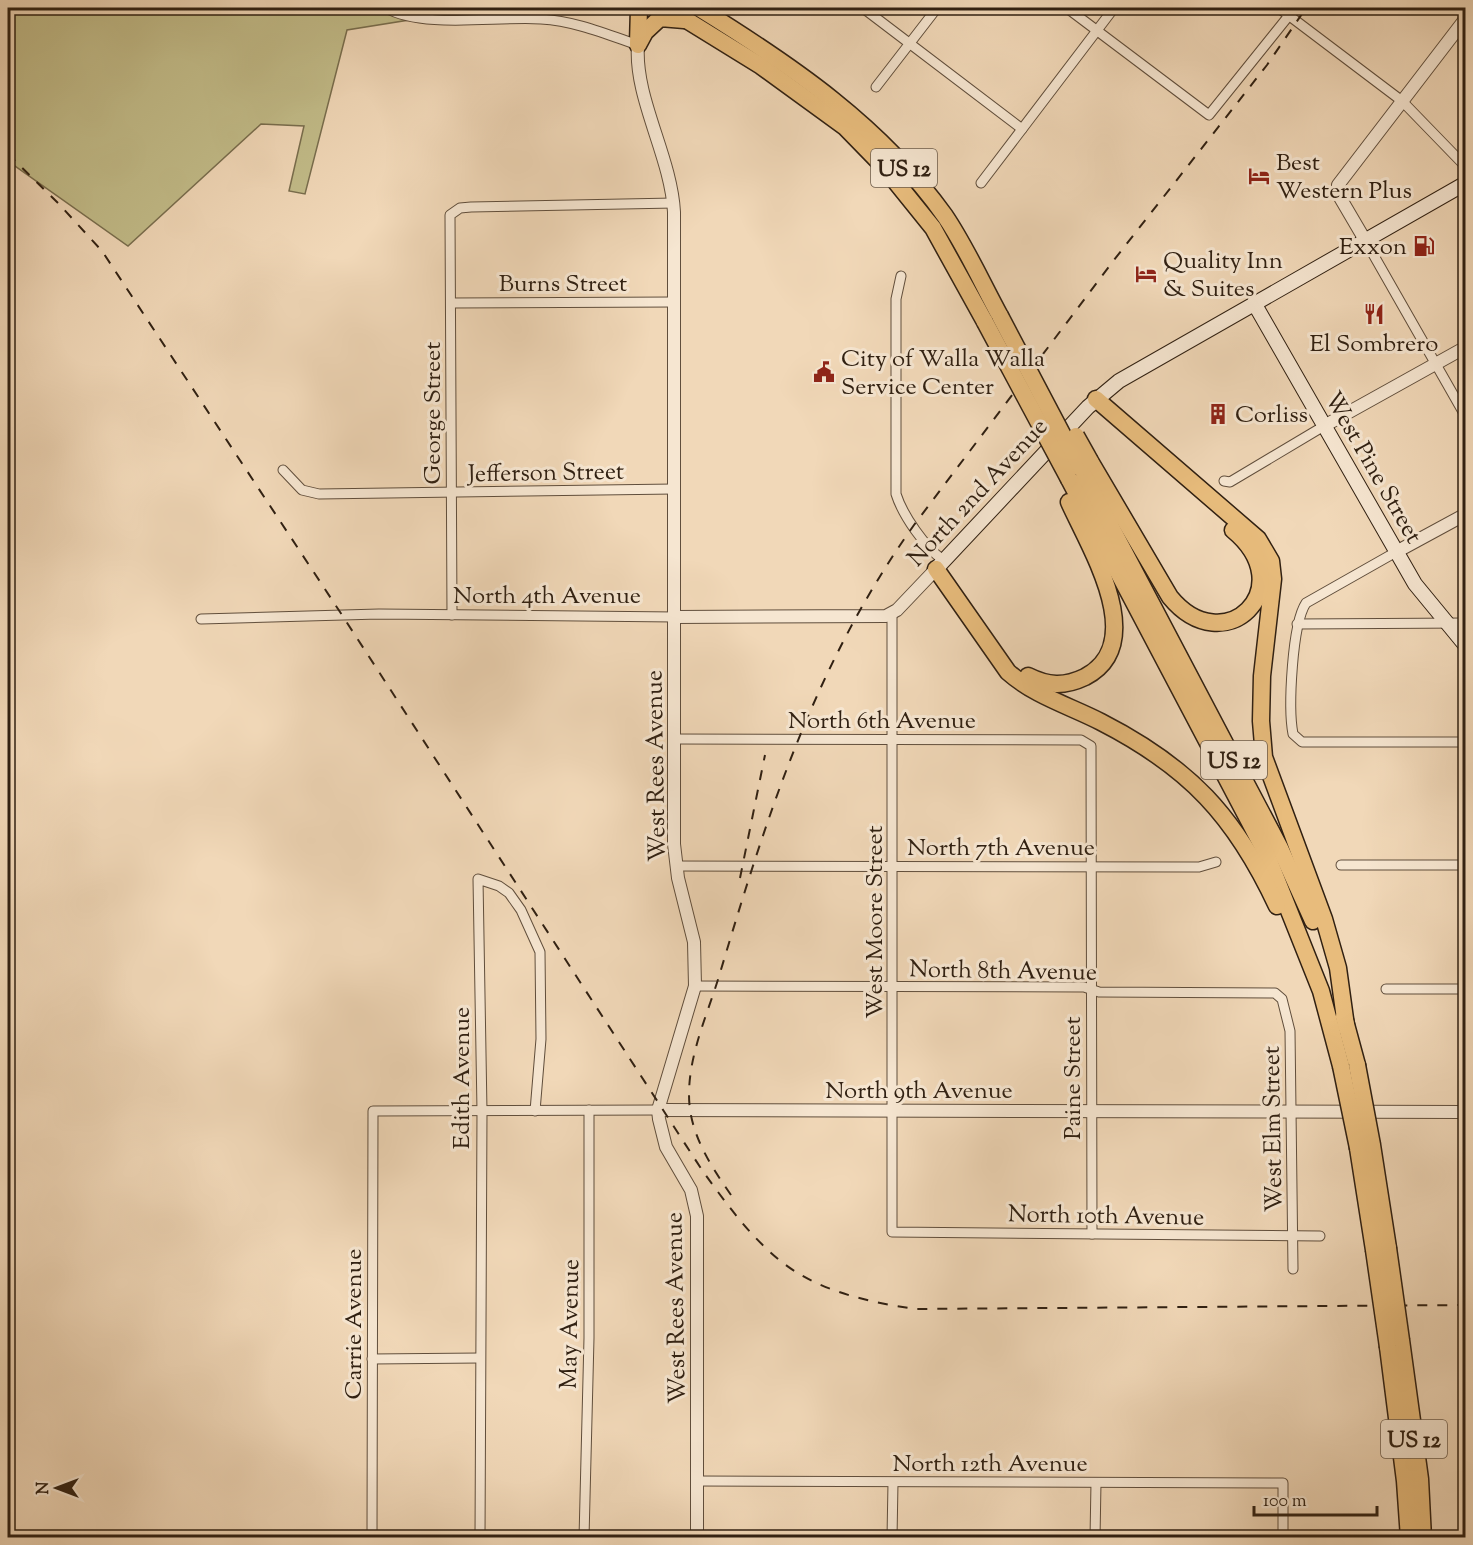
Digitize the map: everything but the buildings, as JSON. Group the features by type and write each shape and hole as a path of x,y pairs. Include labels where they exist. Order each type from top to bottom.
{"highway":[{"path":"638,45 639,8"},
{"name":"US 12","path":"667,8 694,15 746,37 858,118 892,153 945,217 1030,407 1075,473"},
{"path":"706,8 746,37"},
{"path":"638,45 645,32 660,18 694,15"},
{"name":"US 12","path":"694,15 852,135 883,166 933,228 992,319 1075,473 1266,853 1340,1029 1349,1066 1365,1147 1395,1344 1420,1479 1423,1538"},
{"path":"1075,473 1183,612 1202,621 1220,624 1241,617 1254,604 1262,582 1259,562 1244,540 1092,403"},
{"path":"1092,403 1258,539 1271,561 1273,579 1262,676 1261,721 1264,757 1324,919 1338,968 1340,1029"},
{"path":"937,560 1011,662 1026,676 1043,684 1061,685 1092,673 1112,645 1116,628 1114,608 1075,473"},
{"path":"937,560 1008,672 1022,685 1100,721 1153,750 1187,777 1220,811 1246,844 1262,873 1294,941 1314,999 1340,1029"},
{"name":"US 12","path":"1395,1344 1409,1538"}],"main road":[{"name":"North 2nd Avenue","path":"937,560 1092,403 1127,376 1466,183"},
{"name":"West Pine Street","path":"1254,303 1396,552 1424,597 1466,646"}],"street":[{"path":"386,8 400,15 426,19 558,21 638,45"},
{"path":"863,8 1022,129"},
{"path":"876,87 937,8"},
{"path":"1067,8 1209,115 1292,11"},
{"path":"981,183 1114,8"},
{"path":"1279,8 1292,11 1402,101 1466,167"},
{"path":"1466,18 1337,188 1466,417"},
{"name":"West Rees Avenue","path":"638,45 640,77 667,165 674,203 676,866 694,942 695,986 658,1110 663,1137 691,1190 697,1216 697,1538"},
{"name":"George Street","path":"452,615 452,303 448,224 452,212 471,207 674,203"},
{"path":"901,276 896,299 896,494 900,504 937,560"},
{"name":"Burns Street","path":"452,303 674,302"},
{"path":"1224,481 1230,482 1324,426 1466,347"},
{"name":"Jefferson Street","path":"283,470 297,486 308,493 674,489"},
{"path":"1466,514 1306,603 1297,624 1292,728 1293,734 1302,742 1466,742"},
{"name":"North 2nd Avenue","path":"892,613 937,560"},
{"name":"North 4th Avenue","path":"201,619 369,614 865,617 892,613"},
{"name":"West Moore Street","path":"892,613 894,740 892,1232"},
{"path":"1297,624 1466,623"},
{"name":"North 6th Avenue","path":"674,739 1082,740 1089,744"},
{"name":"Paine Street","path":"1089,744 1093,754 1092,1234"},
{"name":"North 7th Avenue","path":"676,866 1199,867 1216,862"},
{"path":"1341,865 1466,865"},
{"name":"Edith Avenue","path":"480,1538 482,1111 478,879 499,886 509,893 521,910 540,952 541,1040 535,1111"},
{"name":"North 8th Avenue","path":"695,986 1084,987 1092,990 1275,993"},
{"path":"1386,989 1466,989"},
{"name":"West Elm Street","path":"1275,993 1282,999 1286,1008 1290,1031 1293,1269"},
{"name":"May Avenue","path":"584,1538 590,1338 590,1110"},
{"name":"North 9th Avenue","path":"373,1111 1466,1112"},
{"name":"Carrie Avenue","path":"372,1538 373,1111"},
{"name":"North 10th Avenue","path":"892,1232 1320,1236"},
{"path":"372,1359 480,1358"},
{"name":"North 12th Avenue","path":"697,1481 1283,1483 1283,1538"},
{"path":"892,1538 893,1483"},
{"path":"1095,1538 1096,1483"}],"shaded area":[{"path":"8,8 457,8 453,13 347,30 305,194 289,191 304,126 261,124 128,246 8,161"}],"railway":[{"path":"731,1195 711,1165 692,1122 689,1092 693,1058 776,797 822,685 879,578 914,525 1114,260 1267,65 1306,8"},
{"path":"8,154 59,204 102,251 342,615 702,1170 744,1226 782,1262 810,1280 838,1292 915,1309 1466,1305"},
{"path":"740,878 765,755"}],"place":[{"name":"Best Western Plus","path":"1259,176"},
{"name":"Exxon","path":"1424,246"},
{"name":"Quality Inn & Suites","path":"1146,274"},
{"name":"El Sombrero","path":"1374,314"},
{"name":"City of Walla Walla Service Center","path":"824,372"},
{"name":"Corliss","path":"1218,414"}]}
